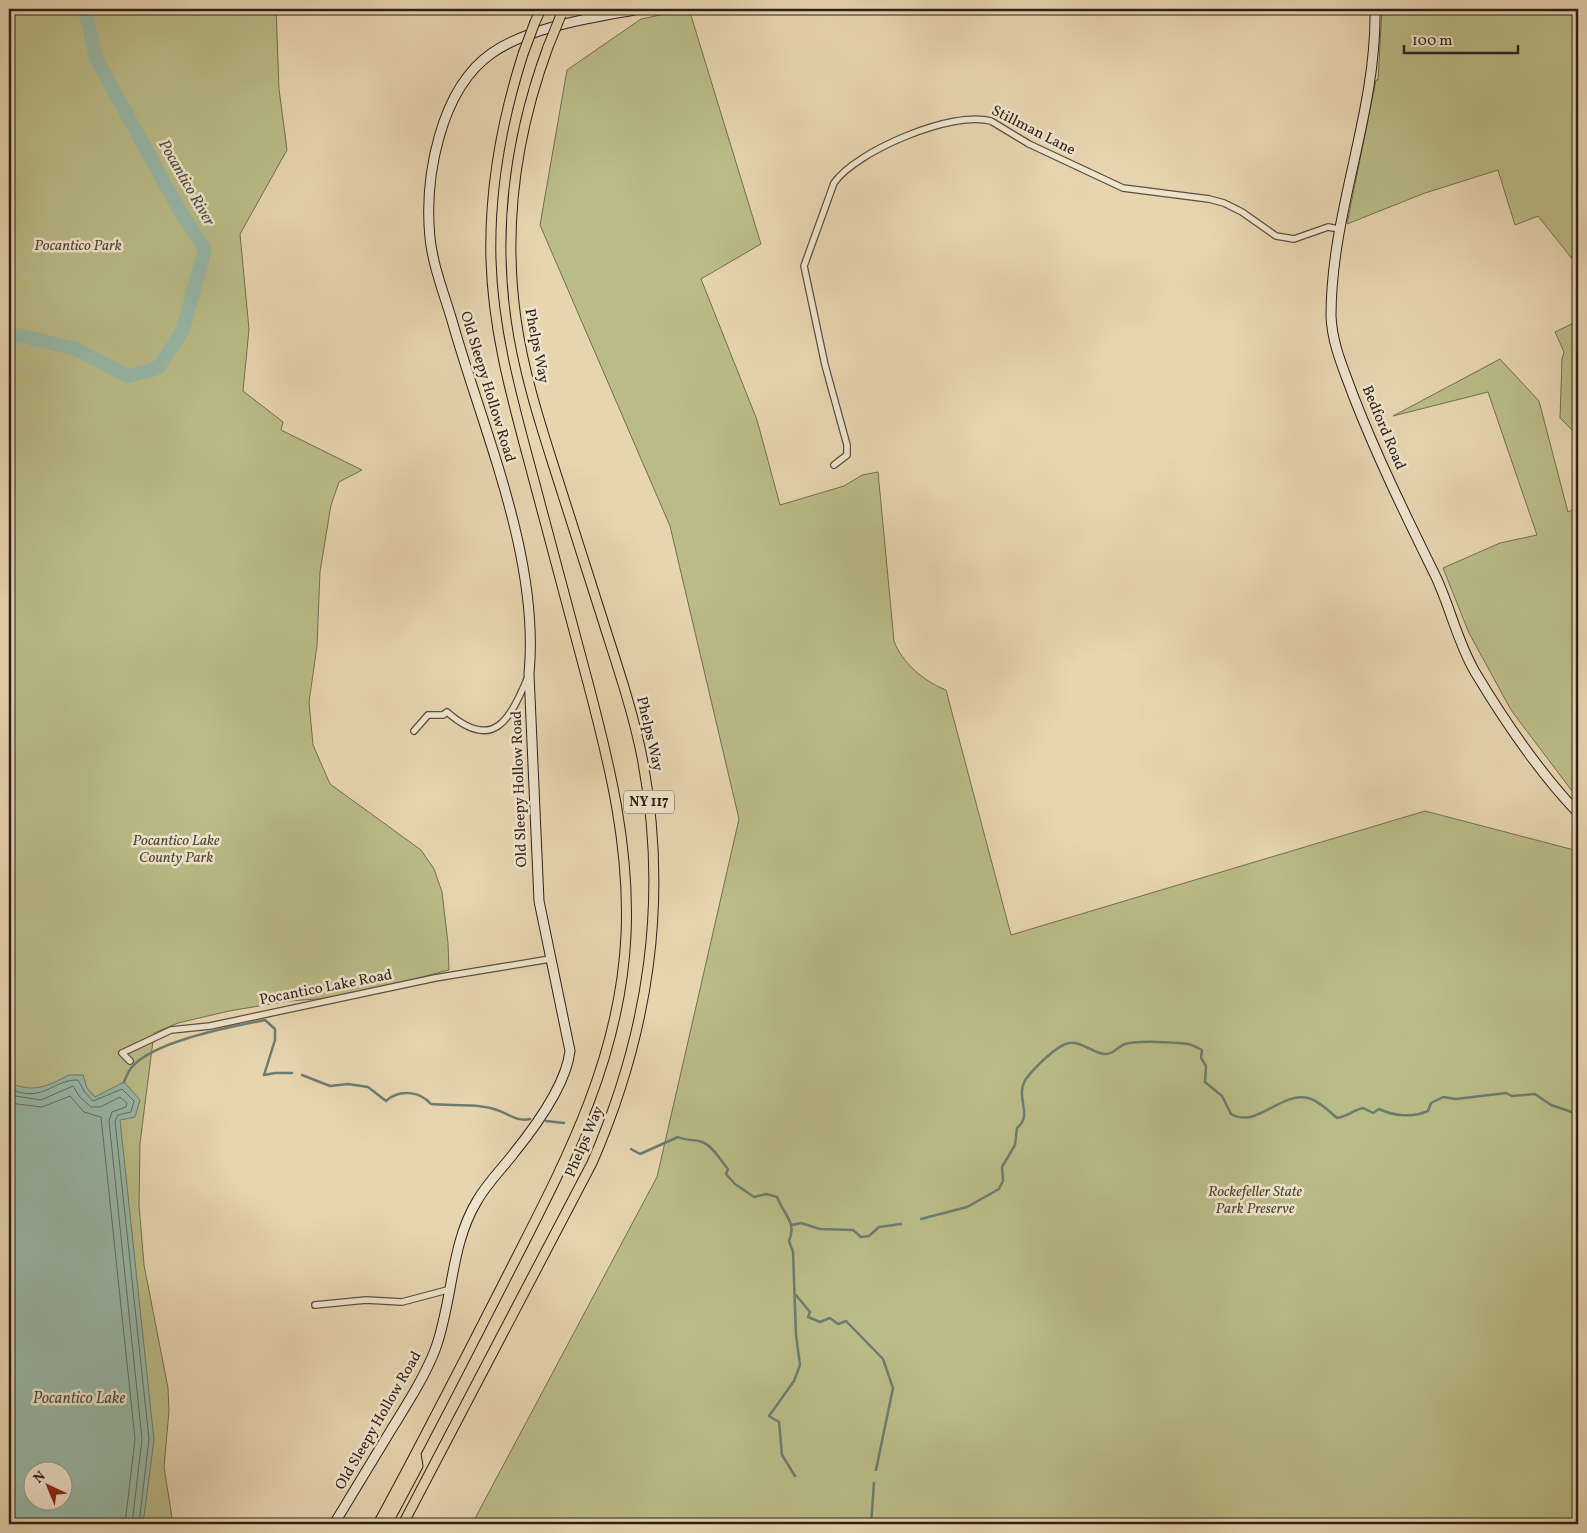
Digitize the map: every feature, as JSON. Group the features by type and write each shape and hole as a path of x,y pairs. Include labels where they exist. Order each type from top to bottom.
{"main road":[{"name":"Phelps Way","path":"378,1524 416,1454 582,1123 612,1036 625,954 626,871 614,788 513,402 499,342 494,300 491,237 495,175 506,112 523,54 541,9"},
{"name":"Phelps Way","path":"403,1524 574,1201 600,1144 631,1056 644,1000 650,956 654,910 653,845 646,782 638,738 538,416 523,358 516,318 511,245 515,178 526,117 548,47 562,12"},
{"path":"387,1524 418,1466 416,1454"}],"street":[{"name":"Old Sleepy Hollow Road","path":"334,1524 423,1375 444,1323 461,1238 477,1200 535,1124 562,1080 569,1064 570,1051 539,901 529,674 532,645 529,605 522,563 498,471 436,265 428,213 440,134 456,94 472,72 490,54 523,37 638,9"},
{"name":"Bedford Road","path":"1375,9 1375,46 1339,229 1332,289 1333,335 1363,421 1436,577 1474,670 1527,752 1554,787 1578,813"},
{"name":"Stillman Lane","path":"834,465 847,455 847,445 825,365 804,266 834,183 842,172 875,150 898,139 964,119 980,118 991,121 1062,161 1122,188 1209,199 1224,203 1242,212 1276,236 1294,240 1328,227 1339,229"},
{"path":"414,731 428,715 443,715 447,712 463,724 480,731 497,727 511,715 529,674"},
{"name":"Pocantico Lake Road","path":"130,1060 122,1053 171,1030 210,1026 435,978 550,959"},
{"path":"315,1304 366,1300 402,1302 451,1289"}],"green space":[{"name":"Pocantico Lake County Park","path":"9,9 276,9 279,89 287,150 240,234 249,329 243,391 283,422 281,430 362,470 339,482 331,505 320,572 317,646 309,702 313,745 330,784 421,850 434,869 442,892 448,943 449,970 345,997 289,1001 229,1011 178,1023 154,1033 140,1143 139,1205 144,1265 168,1388 169,1411 164,1467 173,1524 9,1524"},
{"name":"Rockefeller State Park Preserve","path":"689,9 761,244 701,279 757,420 780,505 844,486 862,475 878,472 894,641 903,657 915,671 930,682 946,690 1011,935 1425,811 1578,851 1578,1524 472,1524 657,1177 739,819 670,526 540,225 567,70 641,19"},
{"path":"1382,9 1578,9 1578,266 1538,216 1515,225 1498,170 1425,193 1347,224 1376,80 1378,80"},
{"path":"1578,321 1578,436 1560,418 1562,359 1564,352 1555,332"},
{"path":"1500,359 1539,401 1568,512 1578,507 1578,799 1511,710 1469,633 1443,568 1500,543 1537,535 1488,392 1393,416"}],"water":[{"name":"Pocantico Lake","path":"69,1075 83,1075 87,1088 95,1097 124,1082 140,1100 135,1117 120,1120 154,1440 143,1524 9,1524 9,1082 25,1088 47,1085"}],"waterway":[{"name":"Pocantico River","path":"9,333 76,349 128,376 158,368 183,330 205,249 180,211 96,58 85,9"},
{"path":"124,1082 131,1068 142,1058 156,1050 193,1036 265,1020 275,1029 275,1040 264,1075 292,1073"},
{"path":"921,1219 967,1207 999,1189 1003,1181 1002,1167 1015,1145 1017,1128 1022,1123 1024,1117 1022,1092 1026,1079 1052,1053 1069,1043 1079,1044 1106,1054 1123,1045 1136,1042 1174,1043 1194,1046 1202,1050 1201,1058 1206,1066 1205,1082 1222,1096 1231,1114 1241,1117 1259,1114 1287,1100 1297,1098 1308,1098 1316,1101 1337,1118 1363,1108 1373,1113 1379,1109 1397,1115 1416,1115 1428,1111 1431,1103 1443,1097 1456,1099 1506,1093 1512,1096 1535,1094 1551,1105 1578,1114"},
{"path":"302,1075 330,1086 348,1084 368,1087 386,1101 391,1097 409,1093 421,1096 431,1104 481,1106 497,1110 517,1119 530,1119"},
{"path":"546,1121 564,1123"},
{"path":"631,1149 640,1154 678,1137 702,1142 709,1146 728,1169 726,1174 735,1184 754,1197 766,1194 777,1197 789,1219 791,1223 789,1241 793,1252 796,1335 800,1365 794,1381 769,1416 779,1422 782,1455 795,1476"},
{"path":"792,1225 801,1223 820,1229 853,1230 861,1237 869,1236 879,1227 901,1224"},
{"path":"795,1294 810,1312 808,1317 820,1322 830,1318 838,1324 846,1321 883,1359 893,1388 876,1470"},
{"path":"871,1524 874,1483"}],"park label":[{"name":"Pocantico Park","path":"78,246"}]}
